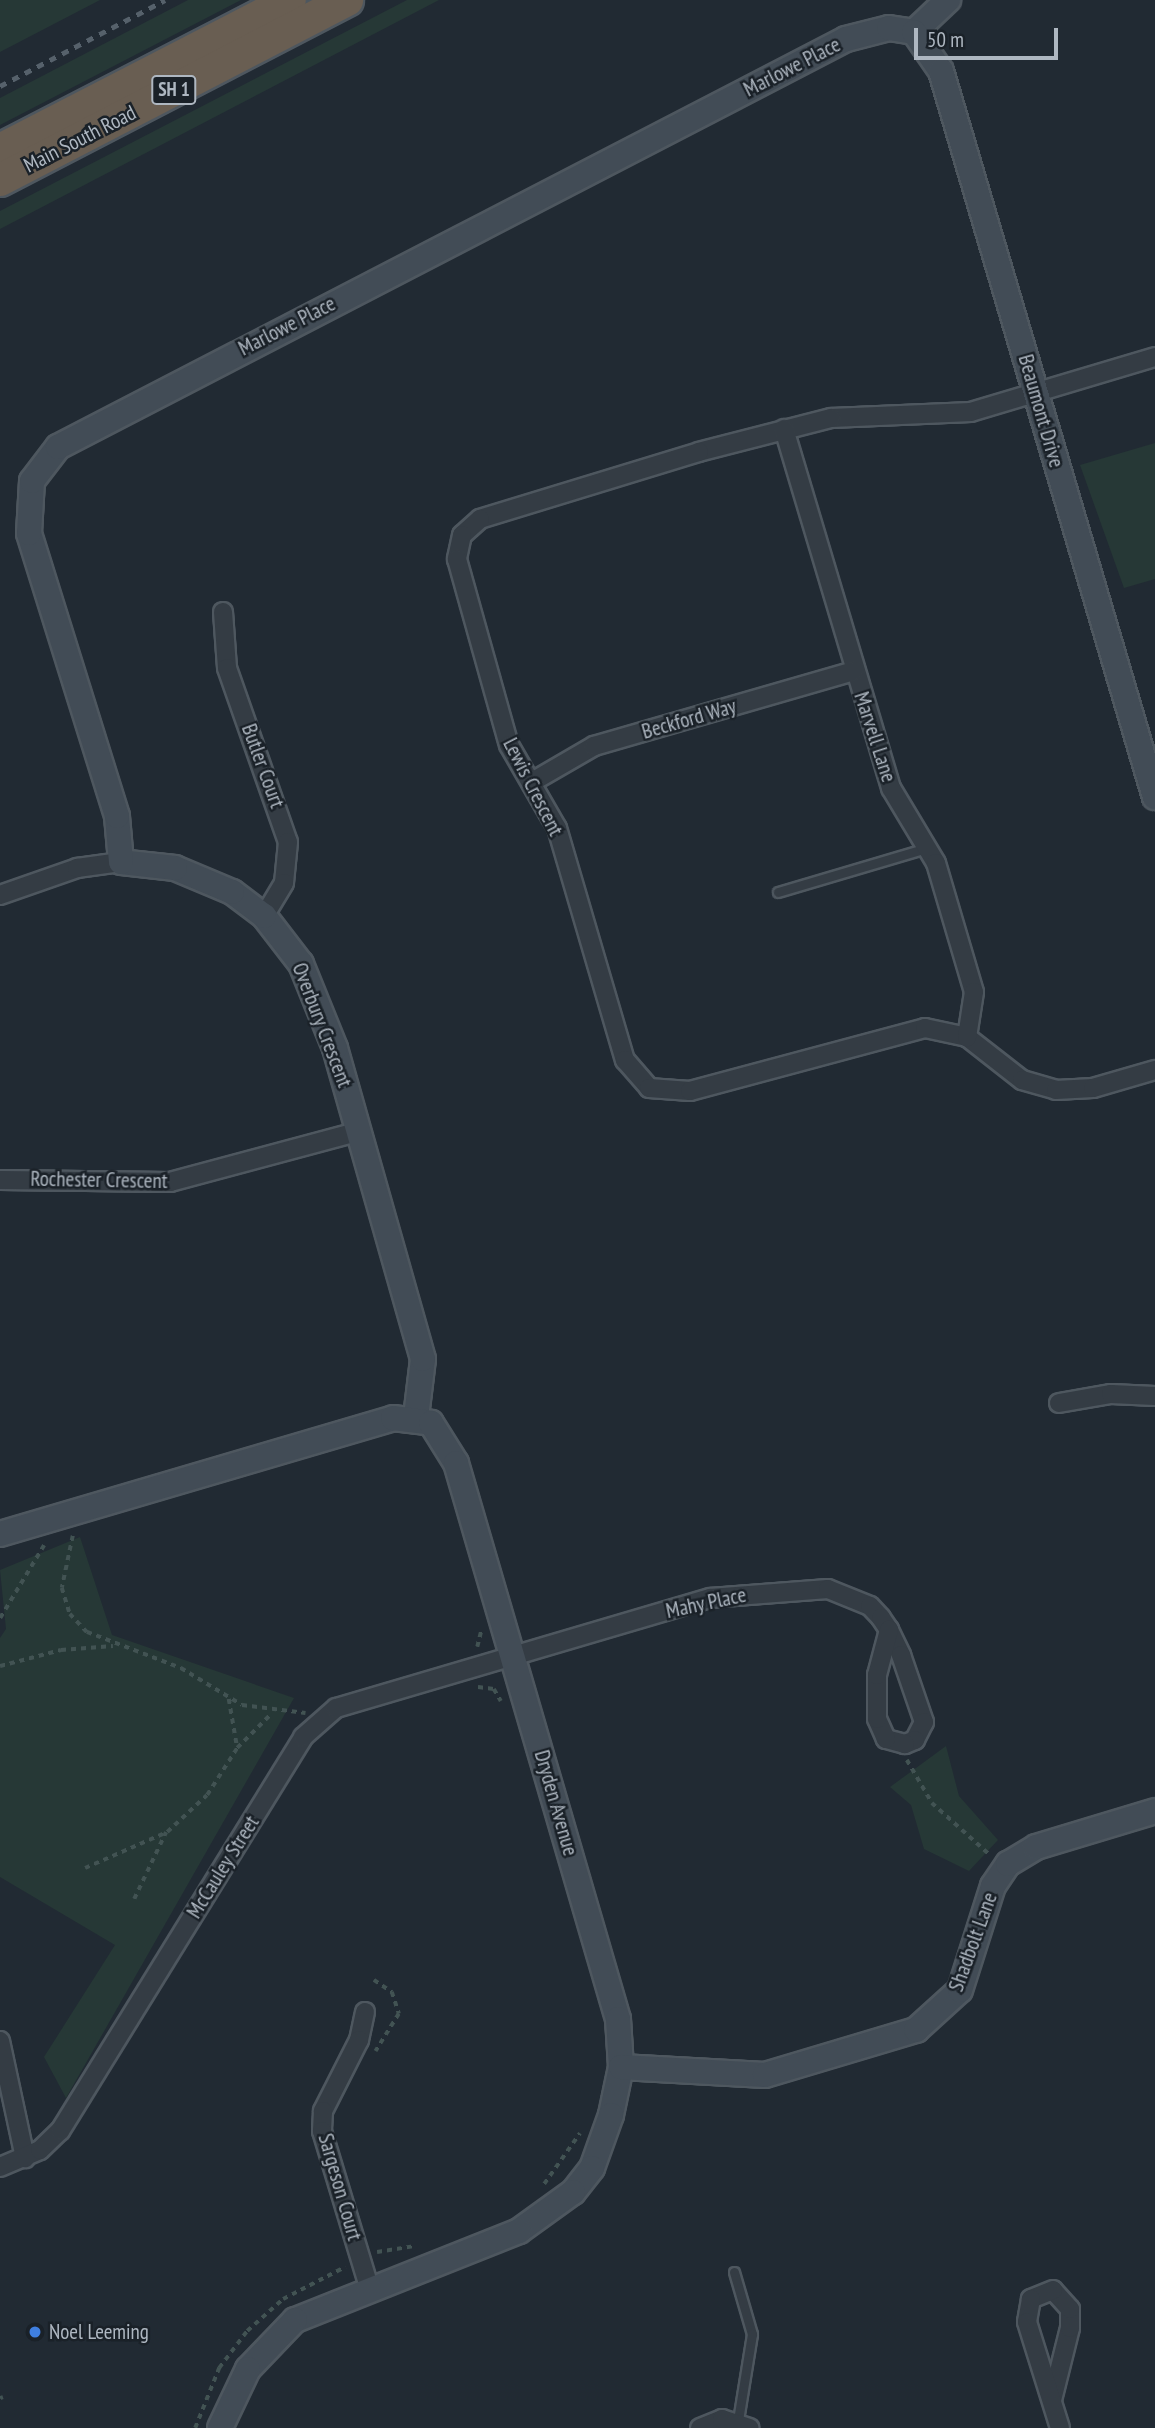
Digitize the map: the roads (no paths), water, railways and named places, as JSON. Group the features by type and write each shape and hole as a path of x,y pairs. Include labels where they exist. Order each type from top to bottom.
{"highway":[{"name":"Main South Road","path":"0,150 290,0"},
{"name":"Main South Road","path":"0,180 347,0"}],"street":[{"path":"914,32 948,0"},
{"name":"Marlowe Place","path":"121,862 116,809 29,533 28,498 47,456 74,436 834,45 875,30 914,32"},
{"name":"Beaumont Drive","path":"914,32 941,71 1155,797"},
{"name":"Lewis Crescent","path":"967,1037 909,1029 690,1091 649,1088 625,1060 567,856 532,782 509,745 459,572 463,535 495,513 784,429 831,418 947,416 1155,357"},
{"name":"Marvell Lane","path":"784,429 891,788 930,848 974,992 967,1037"},
{"name":"Butler Court","path":"223,612 227,668 288,842 284,883 264,916"},
{"name":"Beckford Way","path":"532,782 594,746 854,671"},
{"name":"Overbury Crescent","path":"0,895 77,868 121,862 196,874 264,916 310,981 359,1131 423,1359 416,1417"},
{"path":"967,1037 1022,1080 1056,1090 1093,1088 1155,1070"},
{"name":"Rochester Crescent","path":"0,1180 134,1183 205,1178 359,1131"},
{"path":"1059,1403 1103,1394 1155,1396"},
{"path":"0,1534 393,1418 416,1417"},
{"name":"Dryden Avenue","path":"220,2428 240,2381 273,2339 308,2312 519,2231 573,2193 592,2168 621,2067 618,2019 456,1463 439,1431 416,1417"},
{"name":"Mahy Place","path":"513,1656 748,1592 841,1591 870,1606 889,1630 924,1722 915,1740 905,1744 886,1739 877,1719 877,1675 889,1630"},
{"name":"McCauley Street","path":"0,2166 25,2158 60,2131 318,1720 349,1702 513,1656"},
{"name":"Shadbolt Lane","path":"621,2067 756,2076 916,2030 960,1990 985,1907 1008,1864 1036,1847 1155,1811"},
{"name":"Sargeson Court","path":"365,2012 359,2040 323,2111 322,2132 369,2287"},
{"path":"0,2041 25,2158"},
{"path":"1052,2400 1070,2328 1070,2309 1053,2290 1031,2299 1027,2322 1060,2428"},
{"path":"700,2428 744,2424"}],"lane":[{"path":"778,892 930,848"},
{"path":"734,2272 752,2334 744,2424"}],"railway":[{"path":"0,86 165,0"}],"place":[{"name":"Noel Leeming","path":"35,2332"}]}
